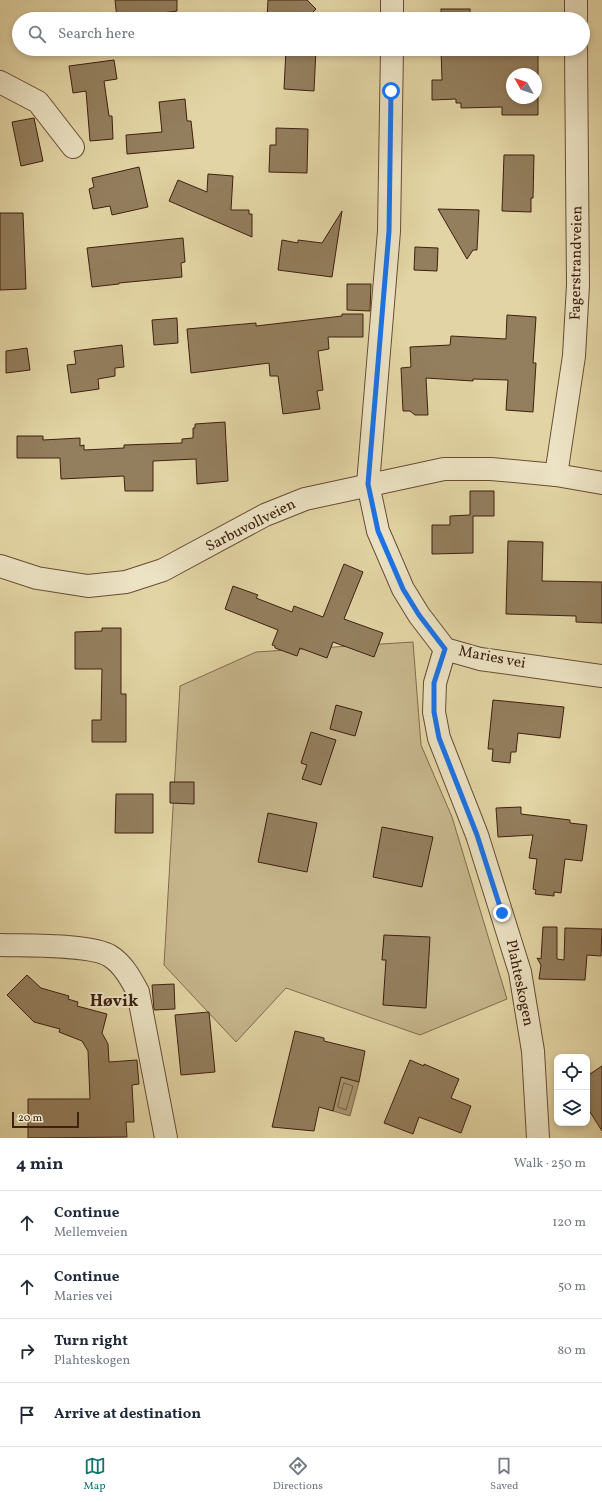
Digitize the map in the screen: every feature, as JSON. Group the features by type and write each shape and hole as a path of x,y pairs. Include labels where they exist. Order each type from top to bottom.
{"street":[{"path":"392,0 392,12"},
{"path":"576,0 576,12"},
{"name":"Maries vei","path":"392,56 389,231 368,484 378,531 403,589 419,615 445,649 480,659 602,676"},
{"name":"Fagerstrandveien","path":"556,475 574,356 578,285 576,56"},
{"path":"0,82 38,102 73,147"},
{"name":"Sarbuvollveien","path":"0,566 37,578 88,586 126,582 163,570 265,515 305,499 368,484 444,469 491,469 556,475 602,483"},
{"name":"Plahteskogen","path":"445,649 434,683 434,712 439,738 477,835 520,972 533,1051 538,1138"},
{"path":"0,945 92,949 110,956 126,971 138,992 166,1138"}],"shaded area":[{"path":"413,642 421,745 452,817 507,999 420,1035 286,988 236,1042 164,965 180,686 256,652"}],"water":[{"path":"341,1077 359,1082 350,1116 333,1111"}],"building":[{"path":"115,0 177,0 177,11 116,12"},
{"path":"268,0 307,0 316,9 313,12 267,12"},
{"path":"441,9 470,9 470,12 441,12"},
{"path":"286,56 316,56 314,91 284,89"},
{"path":"441,56 538,56 538,68 506,68 506,104 538,104 538,115 502,115 502,107 461,108 461,103 456,103 456,99 432,100 432,80 442,80"},
{"path":"114,60 117,79 104,81 109,116 112,116 113,139 90,141 86,91 73,93 69,66"},
{"path":"185,99 187,121 191,121 194,148 127,154 126,135 162,132 159,102"},
{"path":"34,118 43,161 21,166 12,122"},
{"path":"276,128 308,129 307,173 269,172 270,145 276,145"},
{"path":"504,155 534,155 533,198 531,198 531,212 502,211"},
{"path":"139,167 148,207 112,215 110,206 93,209 89,189 94,187 92,178"},
{"path":"208,174 233,176 231,210 249,210 249,214 252,214 252,237 169,201 178,180 207,192"},
{"path":"438,209 479,210 477,250 473,250 467,259"},
{"path":"342,211 332,277 278,270 282,240 298,243 298,240 322,243"},
{"path":"0,213 23,213 26,289 0,290"},
{"path":"183,238 185,262 181,263 182,277 92,287 87,248"},
{"path":"415,247 438,248 437,271 414,270"},
{"path":"347,284 371,284 370,311 347,310"},
{"path":"342,314 363,314 363,337 328,337 329,349 318,351 323,390 317,391 320,409 283,414 278,376 270,376 269,363 191,373 187,329 256,323 256,326 342,316"},
{"path":"507,315 536,317 533,363 536,363 533,412 506,410 508,380 473,379 473,381 426,378 428,415 415,415 410,411 403,411 401,368 411,367 410,347 450,345 451,336 506,339"},
{"path":"177,318 178,343 154,345 152,320"},
{"path":"122,345 124,367 115,368 115,376 98,379 99,389 71,393 67,365 76,364 74,351"},
{"path":"27,348 30,370 6,373 6,351"},
{"path":"225,422 228,481 197,484 196,459 153,461 153,491 125,491 124,476 61,479 60,458 17,458 17,436 43,436 43,440 80,438 80,446 84,445 84,450 124,448 124,445 182,443 182,439 193,438 193,428 195,428 195,424"},
{"path":"470,491 494,491 494,516 473,516 473,553 432,554 432,525 450,525 450,516 470,515"},
{"path":"508,541 543,542 542,581 602,582 602,623 576,622 576,616 506,614"},
{"path":"344,564 363,572 344,619 383,633 374,657 333,642 327,658 300,648 297,656 275,648 275,646 272,645 278,630 225,609 233,586 258,595 256,598 292,612 294,606 323,617"},
{"path":"102,628 121,628 121,694 126,694 126,742 92,742 92,720 101,720 102,669 75,669 75,632 102,631"},
{"path":"493,700 564,707 560,738 518,733 516,752 511,752 510,763 492,761 493,749 488,749"},
{"path":"336,705 362,712 355,736 330,729"},
{"path":"311,732 336,740 321,785 302,779 307,765 301,763"},
{"path":"170,782 194,782 194,804 170,803"},
{"path":"116,794 153,794 153,833 115,833"},
{"path":"521,807 521,814 570,820 570,823 587,825 582,861 565,859 561,893 554,892 554,896 535,894 536,890 533,889 537,859 529,858 533,835 498,837 496,808"},
{"path":"268,813 317,823 307,872 258,862"},
{"path":"382,827 433,837 422,887 373,877"},
{"path":"543,927 557,927 557,959 564,960 565,928 602,929 601,956 587,955 585,980 539,979 541,965 537,958 541,959"},
{"path":"384,935 430,937 426,1008 383,1005 386,960 382,960"},
{"path":"27,975 41,988 69,996 68,999 78,1002 77,1006 107,1014 102,1033 108,1044 109,1062 137,1060 139,1084 132,1085 134,1122 126,1122 127,1137 28,1138 28,1099 90,1099 88,1051 82,1041 59,1032 60,1029 34,1022 7,995"},
{"path":"174,984 175,1009 154,1010 152,985"},
{"path":"209,1012 215,1072 181,1075 175,1015"},
{"path":"295,1031 324,1038 324,1041 365,1051 359,1082 341,1077 333,1111 319,1107 314,1131 272,1127"},
{"path":"410,1060 424,1066 424,1064 459,1079 451,1098 471,1106 461,1133 419,1117 413,1134 384,1123"},
{"path":"602,1066 602,1131 590,1112 590,1074"}],"district":[{"name":"Høvik","path":"114,1001"}],"route":[{"path":"391,91 389,231 368,484 378,531 403,589 419,615 445,649 434,683 434,712 439,738 477,835 502,913"}]}
